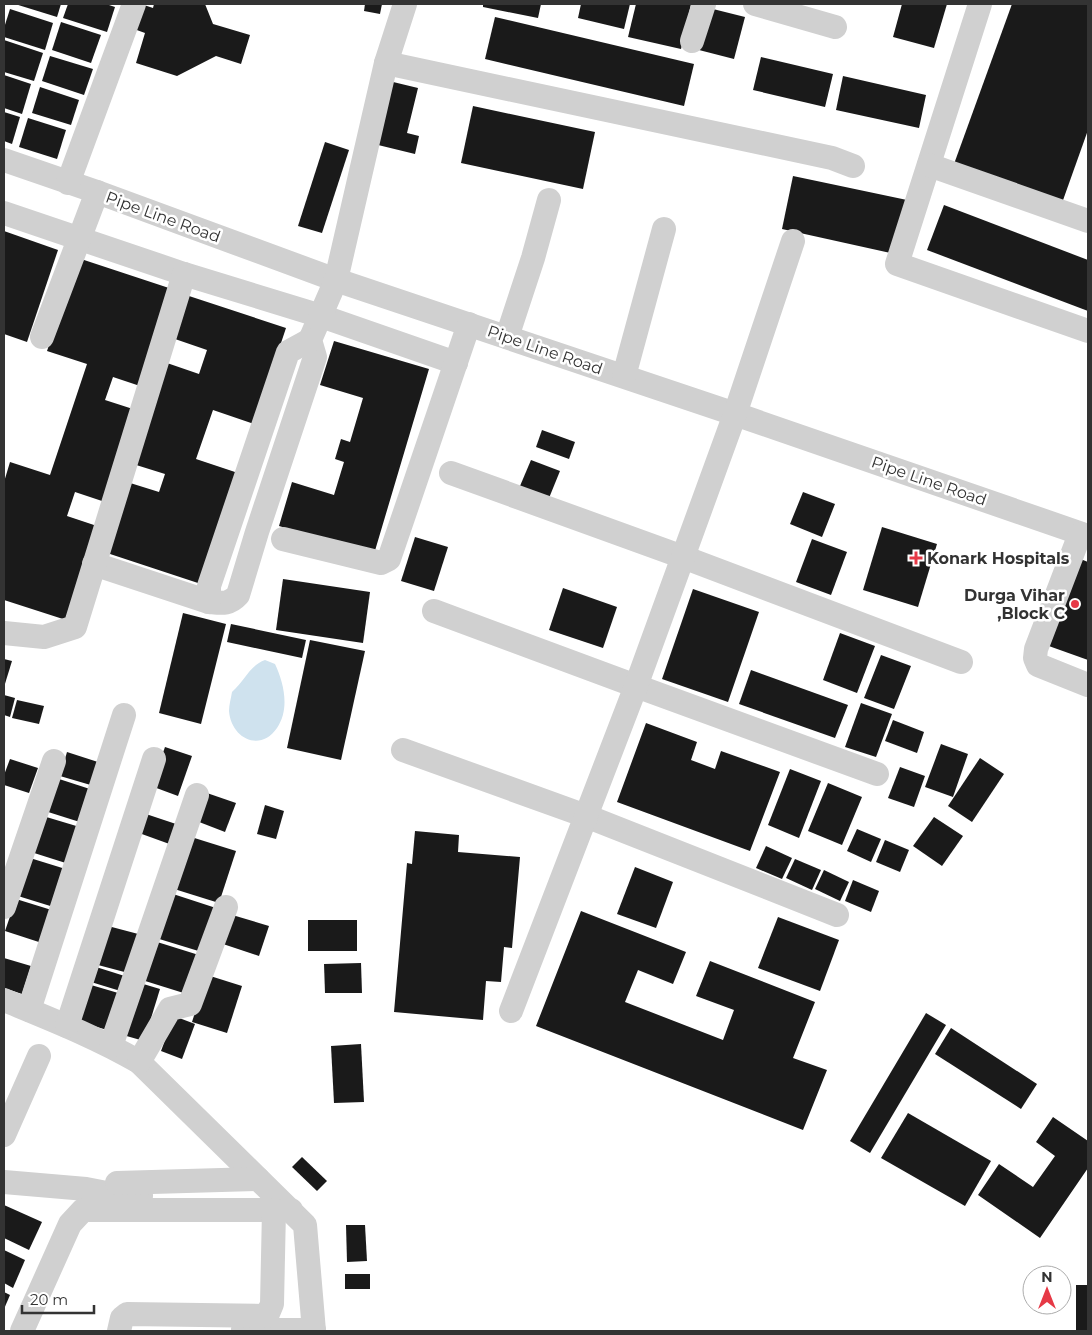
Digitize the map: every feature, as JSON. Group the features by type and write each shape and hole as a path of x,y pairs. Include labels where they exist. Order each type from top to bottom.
{"street":[{"path":"68,183 134,4"},
{"path":"94,564 209,602 226,603 233,601 238,595 315,357 310,340 336,280 386,63 405,4"},
{"path":"692,41 704,4"},
{"path":"755,4 834,27"},
{"path":"980,4 897,264 1088,331"},
{"path":"386,63 832,158 853,166"},
{"name":"Pipe Line Road","path":"4,160 97,192 336,280 624,376 1084,535"},
{"path":"929,165 1088,221"},
{"path":"42,337 97,192"},
{"path":"508,337 549,200"},
{"path":"4,213 184,274 321,316 456,362"},
{"path":"624,376 664,229"},
{"path":"510,1011 636,686 735,414 794,242"},
{"path":"4,633 44,637 75,627 184,274"},
{"path":"283,539 381,563 389,558 469,324"},
{"path":"451,473 683,556 962,662"},
{"path":"1084,535 1036,648 1035,658 1038,665 1088,685"},
{"path":"434,611 878,774"},
{"path":"29,1010 124,716"},
{"path":"402,750 586,816 837,915"},
{"path":"67,1026 154,759"},
{"path":"4,906 54,761"},
{"path":"111,1046 197,795"},
{"path":"139,1062 170,1009 190,1004 226,908"},
{"path":"4,1000 111,1046 139,1062 279,1207 314,1331 144,1329 139,1331"},
{"path":"4,1134 40,1056"},
{"path":"4,1182 86,1189 122,1196 279,1207"},
{"path":"22,1331 70,1224 83,1210 279,1207"},
{"path":"119,1331 122,1318 127,1314 267,1316 272,1304 279,1207"}],"water":[{"path":"265,660 275,664 278,671 284,696 283,713 281,721 270,736 263,740 255,741 247,739 235,729 231,721 229,706 232,692 255,666"}],"building":[{"path":"15,4 61,4 57,17"},
{"path":"68,4 106,4 115,7 107,32 63,18"},
{"path":"141,4 153,8 154,4 205,4 213,24 250,35 241,64 216,56 177,76 136,63 145,33 134,29"},
{"path":"365,4 382,4 380,14 364,11"},
{"path":"483,4 541,4 538,18 483,7"},
{"path":"581,4 630,4 624,29 578,18"},
{"path":"636,4 691,4 681,49 628,37"},
{"path":"902,4 947,4 934,48 893,37"},
{"path":"1012,4 1088,4 1088,130 1062,203 954,164"},
{"path":"709,8 745,17 734,59 699,50"},
{"path":"10,9 53,23 45,50 4,37 4,28"},
{"path":"495,17 694,64 684,106 485,59"},
{"path":"61,22 101,35 91,63 52,50"},
{"path":"4,40 43,53 34,81 4,72"},
{"path":"50,56 93,69 84,95 42,81"},
{"path":"761,57 833,74 825,107 753,90"},
{"path":"4,75 31,84 22,114 4,108"},
{"path":"843,76 926,95 919,128 836,110"},
{"path":"389,81 418,88 407,133 419,136 415,154 374,144"},
{"path":"40,87 79,100 71,125 32,113"},
{"path":"473,106 595,132 583,189 461,163"},
{"path":"4,112 20,117 12,144 4,141"},
{"path":"28,118 66,130 57,159 19,147"},
{"path":"325,142 349,150 322,233 298,226"},
{"path":"793,176 907,200 895,254 782,229"},
{"path":"944,205 1088,260 1088,311 927,250"},
{"path":"4,231 58,250 27,342 4,334"},
{"path":"78,258 175,290 143,387 113,377 105,400 136,410 105,502 75,492 67,516 97,526 66,620 4,600 4,482 10,462 50,475 87,364 47,351"},
{"path":"189,296 286,328 254,424 213,410 196,459 238,473 201,584 104,552 127,482 159,492 165,474 133,464 167,363 199,374 207,350 175,339"},
{"path":"334,341 429,369 374,554 279,526 292,482 334,495 344,462 335,459 341,439 350,442 363,398 320,385"},
{"path":"542,430 575,442 569,459 536,447"},
{"path":"531,460 560,471 549,498 520,486"},
{"path":"803,492 835,504 822,537 790,524"},
{"path":"882,527 937,544 918,607 863,590"},
{"path":"415,537 448,547 434,591 401,581"},
{"path":"812,539 847,552 831,595 796,582"},
{"name":"Durga Vihar ,Block C","path":"1078,558 1088,562 1088,660 1046,645"},
{"path":"283,579 370,592 363,643 276,630"},
{"path":"563,588 617,607 603,648 549,630"},
{"path":"693,589 759,612 728,702 662,679"},
{"path":"183,613 226,624 201,724 159,713"},
{"path":"231,624 306,640 302,658 227,642"},
{"path":"840,633 875,646 857,693 823,680"},
{"path":"310,640 365,651 341,760 287,748"},
{"path":"881,655 911,666 894,709 864,698"},
{"path":"4,659 12,661 4,687"},
{"path":"751,670 848,705 835,738 739,704"},
{"path":"4,695 15,698 10,717 4,715"},
{"path":"17,700 44,706 39,724 12,718"},
{"path":"861,703 892,714 876,757 845,747"},
{"path":"893,720 924,732 917,753 885,741"},
{"path":"646,723 697,742 691,760 715,769 721,751 780,772 750,851 617,802"},
{"path":"941,744 968,754 953,797 925,787"},
{"path":"165,747 192,756 178,796 151,786"},
{"path":"67,752 101,763 94,786 60,776"},
{"path":"980,758 1004,774 972,822 948,806"},
{"path":"10,759 38,768 29,793 4,785 4,775"},
{"path":"900,767 925,776 914,807 888,798"},
{"path":"790,769 821,781 799,838 768,825"},
{"path":"56,778 96,791 86,824 45,811"},
{"path":"828,783 862,797 842,845 808,831"},
{"path":"204,792 236,803 225,832 194,820"},
{"path":"265,805 284,811 276,839 257,834"},
{"path":"146,814 182,826 175,846 139,833"},
{"path":"43,816 83,828 72,865 31,852"},
{"path":"934,817 963,836 942,866 913,846"},
{"path":"857,829 881,839 871,862 847,851"},
{"path":"415,831 459,835 458,852 520,857 512,948 504,947 501,982 486,981 483,1020 394,1012 407,863 412,864"},
{"path":"188,836 236,851 219,903 171,888"},
{"path":"885,840 909,850 900,872 876,862"},
{"path":"766,846 792,858 782,879 756,868"},
{"path":"30,858 72,871 60,909 18,896"},
{"path":"795,859 821,870 812,890 786,878"},
{"path":"635,867 673,882 656,928 617,914"},
{"path":"824,870 849,882 840,901 815,889"},
{"path":"853,880 879,891 871,912 845,901"},
{"path":"170,893 219,909 205,953 156,938"},
{"path":"16,899 58,912 48,945 5,931"},
{"path":"581,911 686,952 673,984 638,970 625,1002 723,1040 734,1010 696,996 710,961 815,1002 793,1058 827,1070 803,1130 536,1026"},
{"path":"229,914 269,926 259,956 220,943"},
{"path":"778,917 839,940 820,991 758,968"},
{"path":"308,920 357,920 357,951 308,951"},
{"path":"108,926 142,935 132,974 98,965"},
{"path":"154,941 202,956 190,995 142,980"},
{"path":"4,958 31,966 22,994 4,988"},
{"path":"361,963 362,993 325,993 324,964"},
{"path":"96,967 131,978 127,993 91,982"},
{"path":"207,975 242,986 227,1033 192,1022"},
{"path":"140,983 160,989 144,1041 123,1035"},
{"path":"91,985 125,995 114,1032 80,1022"},
{"path":"926,1013 946,1025 870,1153 850,1141"},
{"path":"174,1016 195,1024 182,1059 161,1051"},
{"path":"951,1028 1037,1084 1021,1109 935,1054"},
{"path":"361,1044 364,1102 334,1103 331,1046"},
{"path":"908,1113 991,1161 965,1206 881,1158"},
{"path":"1053,1117 1088,1141 1088,1168 1040,1238 978,1195 999,1164 1033,1187 1055,1156 1036,1142"},
{"path":"302,1157 327,1181 317,1191 292,1167"},
{"path":"4,1205 42,1222 29,1250 4,1238"},
{"path":"346,1225 365,1225 367,1261 347,1262"},
{"path":"4,1250 25,1260 13,1288 4,1283"},
{"path":"345,1274 370,1274 370,1289 345,1289"},
{"path":"1076,1285 1088,1285 1088,1331 1076,1331"},
{"path":"4,1292 10,1295 4,1309"}],"place":[{"name":"Konark Hospitals","path":"916,558"},
{"name":"Durga Vihar ,Block C","path":"1075,604"}]}
